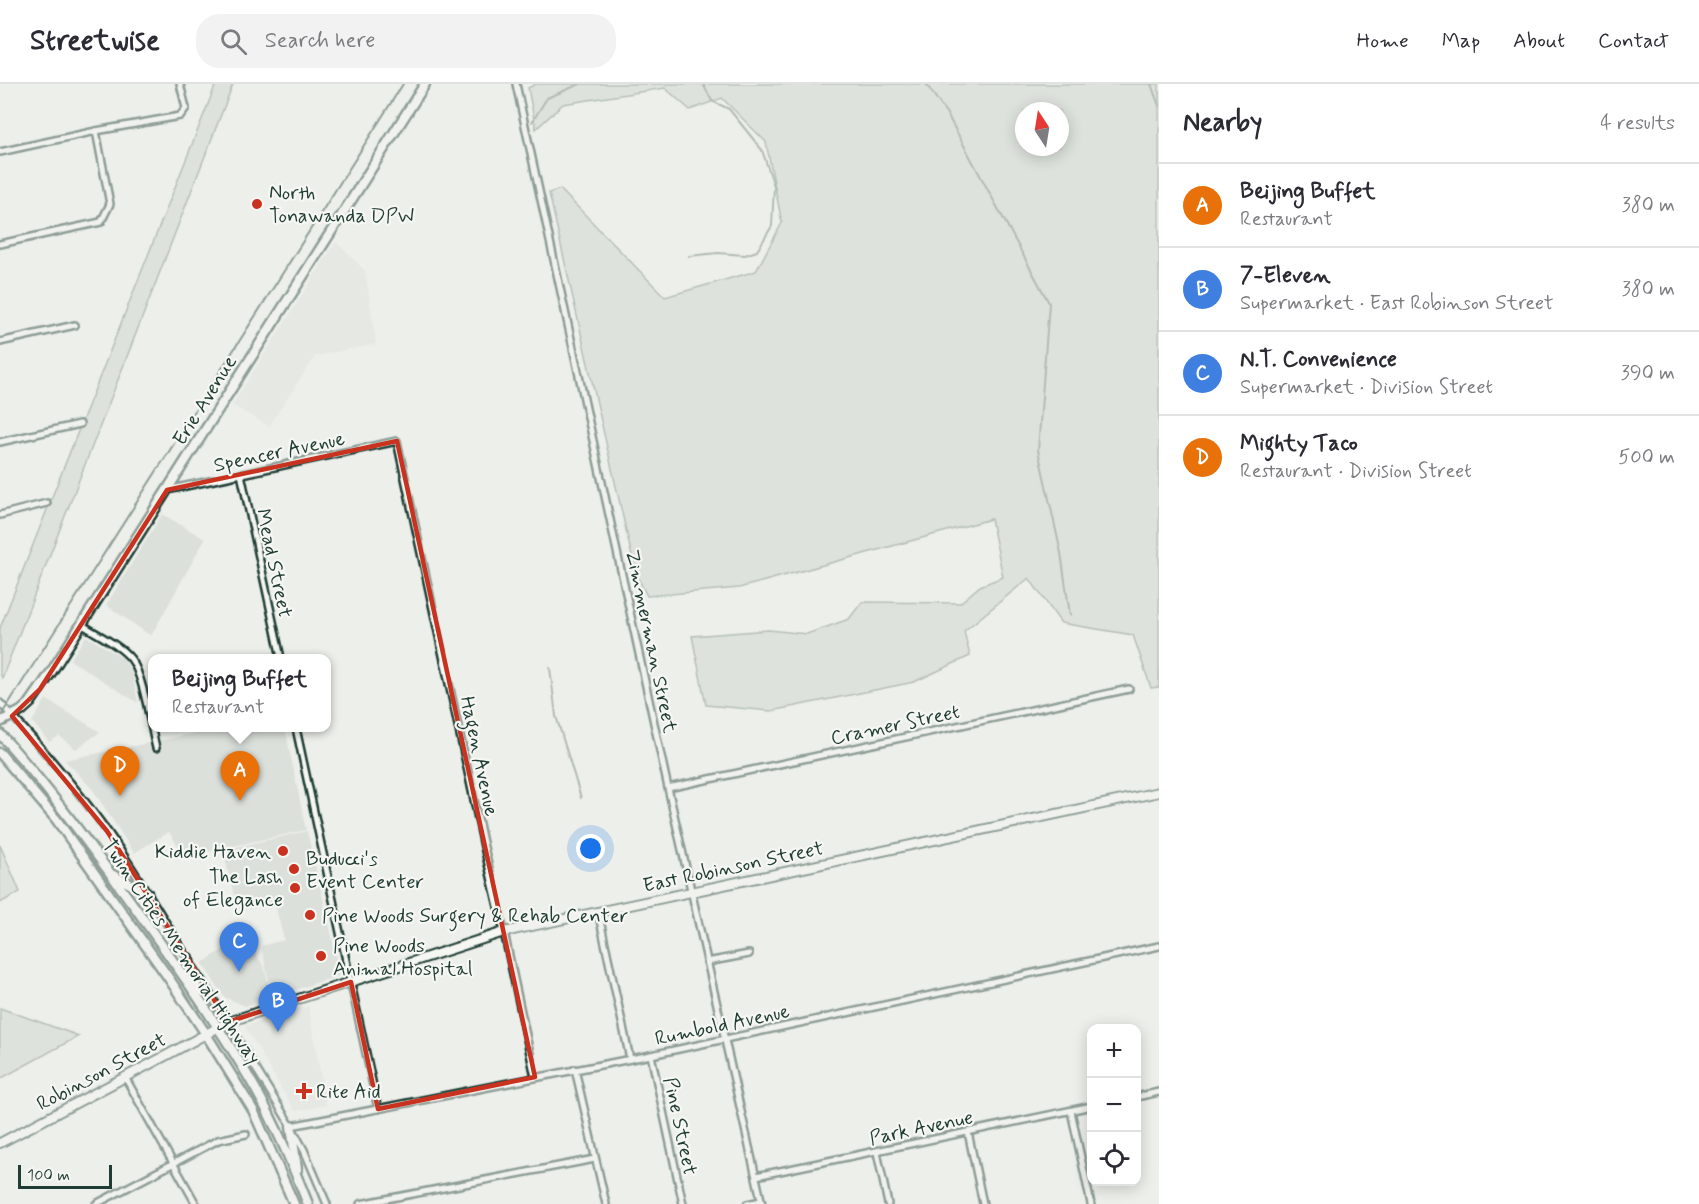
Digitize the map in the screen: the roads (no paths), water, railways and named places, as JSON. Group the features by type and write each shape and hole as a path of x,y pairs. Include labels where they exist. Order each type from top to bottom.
{"main road":[{"name":"Erie Avenue","path":"0,722 21,711 30,703 425,84"},
{"name":"Twin Cities Memorial Highway","path":"0,734 51,793 204,1006 254,1087 278,1133 308,1204"},
{"name":"Twin Cities Memorial Highway","path":"0,753 56,819 206,1034 253,1110 294,1204"},
{"path":"110,873 147,893"},
{"path":"188,958 191,973 204,1006"},
{"path":"291,1126 299,1182"}],"street":[{"path":"0,152 180,116 186,108 180,84"},
{"name":"Zimmerman Street","path":"516,84 668,788 761,1202"},
{"path":"0,244 101,222 110,204 96,131"},
{"path":"0,342 75,325"},
{"path":"0,442 80,424"},
{"name":"Spencer Avenue","path":"168,489 398,441"},
{"name":"Hagen Avenue","path":"398,441 481,835 535,1077"},
{"name":"Mead Street","path":"241,474 280,654"},
{"path":"0,515 47,503"},
{"path":"81,624 122,650 133,661 140,678 148,713"},
{"name":"Cramer Street","path":"668,788 1129,689"},
{"path":"0,703 88,805 116,844 291,1126 327,1204"},
{"path":"152,732 156,748"},
{"path":"297,732 378,1109"},
{"name":"East Robinson Street","path":"218,1028 228,1022 504,932 1159,792"},
{"path":"598,911 630,1059"},
{"name":"Rumbold Avenue","path":"291,1126 651,1055 1159,946"},
{"path":"707,962 749,954"},
{"name":"Robinson Street","path":"0,1143 218,1028"},
{"name":"Pine Street","path":"651,1055 683,1204"},
{"path":"575,1069 606,1204"},
{"path":"125,1077 196,1204"},
{"path":"1141,1096 1159,1092"},
{"name":"Park Avenue","path":"756,1176 1087,1107"},
{"path":"1071,1111 1091,1204"},
{"path":"968,1132 983,1204"},
{"path":"96,1204 218,1140 246,1134"},
{"path":"877,1152 888,1204"},
{"path":"360,1204 595,1160"},
{"path":"747,1204 761,1202"}],"waterway":[{"path":"532,122 547,98 580,84"},
{"path":"689,256 718,253 745,255 757,251 772,226 774,186 762,150 729,109 712,101 703,84"},
{"path":"926,84 947,114 1049,303 1038,450 1061,553 1070,615"},
{"path":"1151,84 1159,106"},
{"path":"550,668 556,716 581,798"}],"railway":[{"path":"0,717 403,84"}],"place":[{"name":"North Tonawanda DPW","path":"257,204"},
{"name":"Mighty Taco","path":"120,796"},
{"name":"Beijing Buffet","path":"240,801"},
{"name":"Kiddie Haven","path":"283,851"},
{"name":"Buducci's Event Center","path":"294,869"},
{"name":"The Lash of Elegance","path":"295,888"},
{"name":"Pine Woods Surgery & Rehab Center","path":"310,915"},
{"name":"Pine Woods Animal Hospital","path":"321,956"},
{"name":"N.T. Convenience","path":"239,972"},
{"name":"7-Eleven","path":"278,1032"},
{"name":"Rite Aid","path":"304,1091"}]}
